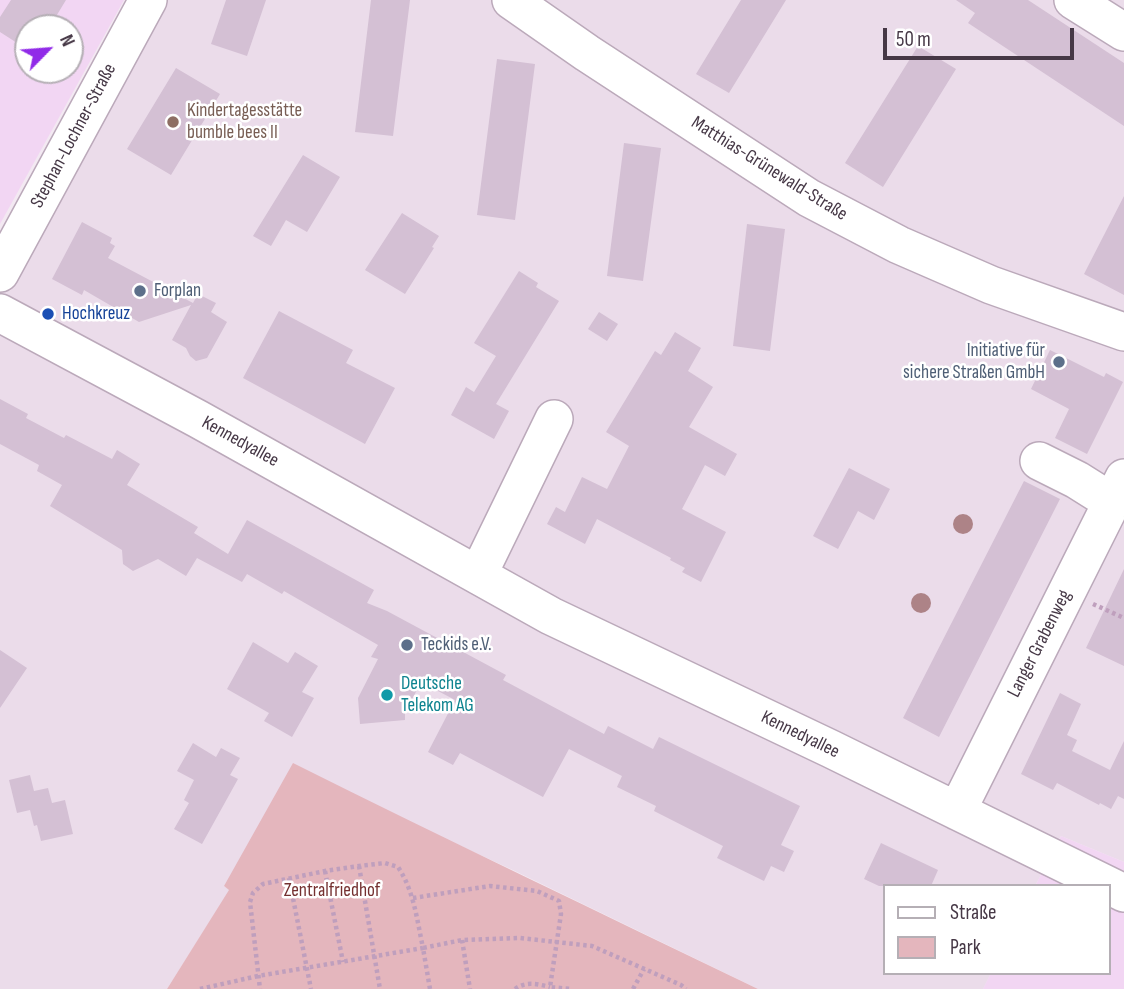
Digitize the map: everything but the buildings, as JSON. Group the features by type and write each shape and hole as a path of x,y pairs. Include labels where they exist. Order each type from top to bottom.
{"street":[{"name":"Stephan-Lochner-Straße","path":"0,273 148,0"},
{"name":"Matthias-Grünewald-Straße","path":"511,0 599,61 809,198 899,245 991,285 1124,332"},
{"path":"1073,0 1124,32"},
{"name":"Kennedyallee","path":"0,313 198,419 551,616 1106,884"},
{"path":"478,575 554,419"},
{"path":"1043,454 1084,468 1119,488"},
{"name":"Langer Grabenweg","path":"957,811 1119,488"}],"path":[{"path":"260,989 250,902 253,893 263,884 289,878 385,863 398,867 413,898 430,989"},
{"path":"359,866 380,989"},
{"path":"325,871 343,962"},
{"path":"289,878 311,989"},
{"path":"413,898 490,886 537,891 559,901 561,914 550,987"},
{"path":"201,989 258,976 462,940 520,938 592,946 686,989"},
{"path":"462,940 470,989"},
{"path":"633,989 644,969"},
{"path":"515,989 531,984 570,989"}],"shaded area":[{"path":"0,0 124,0 84,72 84,14 14,14 14,84 78,84 0,224"},
{"path":"165,0 1124,0 1124,862 1061,836 1036,884 883,884 883,975 990,975 983,989 758,989 439,836 224,886 230,890 167,989 0,989 0,290 10,291 74,159"},
{"path":"1061,836 1124,862 1124,989 983,989 990,975 1110,975 1110,884 1036,884"}],"green space":[{"name":"Zentralfriedhof","path":"293,763 758,989 167,989 229,890 224,886"}],"place":[{"name":"Kindertagesstätte bumble bees II","path":"173,122"},
{"name":"Forplan","path":"140,291"},
{"name":"Hochkreuz","path":"48,314"},
{"name":"Initiative für sichere Straßen GmbH","path":"1059,362"},
{"name":"Teckids e.V.","path":"407,645"},
{"name":"Deutsche Telekom AG","path":"387,695"}]}
